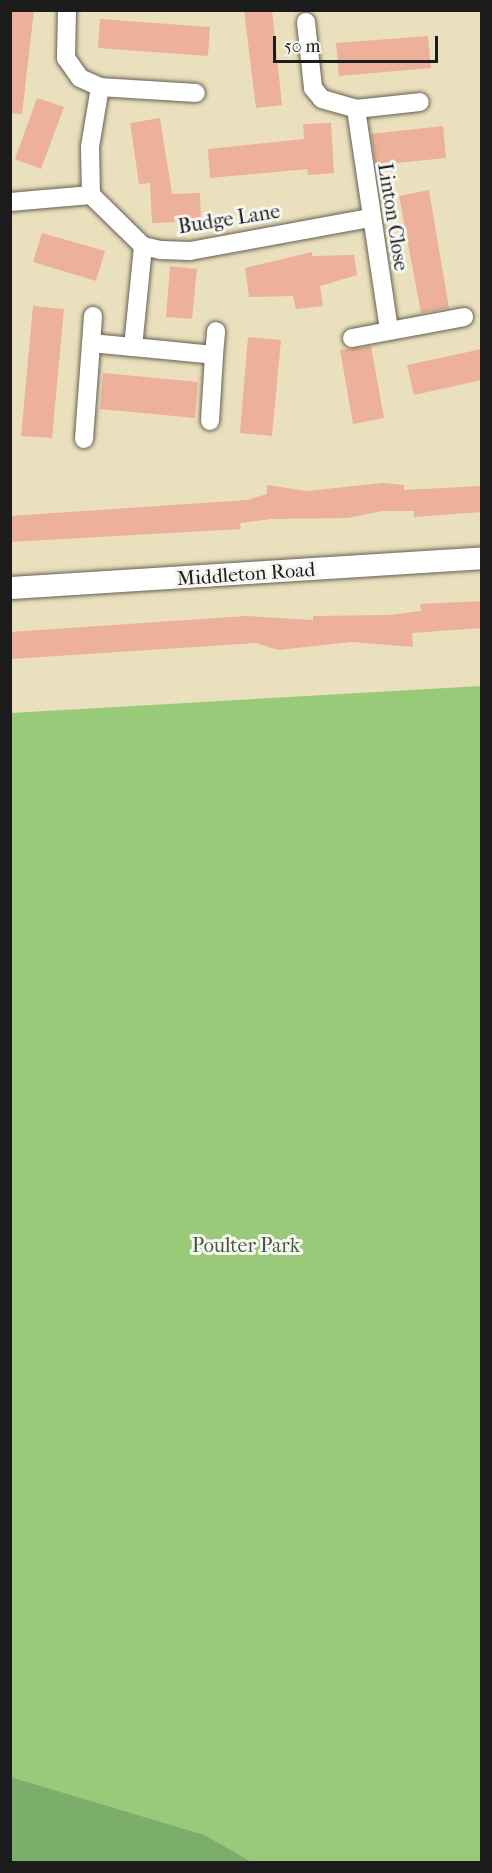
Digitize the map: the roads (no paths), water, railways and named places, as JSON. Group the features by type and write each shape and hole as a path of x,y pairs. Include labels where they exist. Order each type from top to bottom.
{"street":[{"path":"67,10 66,58 80,78 100,87 195,93"},
{"path":"306,22 313,88 336,107 356,109 420,102"},
{"path":"100,87 90,147 91,195 143,246 133,348"},
{"name":"Linton Close","path":"356,109 369,218 389,331"},
{"path":"10,202 91,195"},
{"name":"Budge Lane","path":"143,246 190,251 369,218"},
{"path":"84,439 93,316"},
{"path":"352,338 464,317"},
{"path":"210,421 216,330"},
{"path":"90,344 214,355"},
{"name":"Middleton Road","path":"10,588 482,558"}],"park label":[{"name":"Poulter Park","path":"246,1245"}]}
